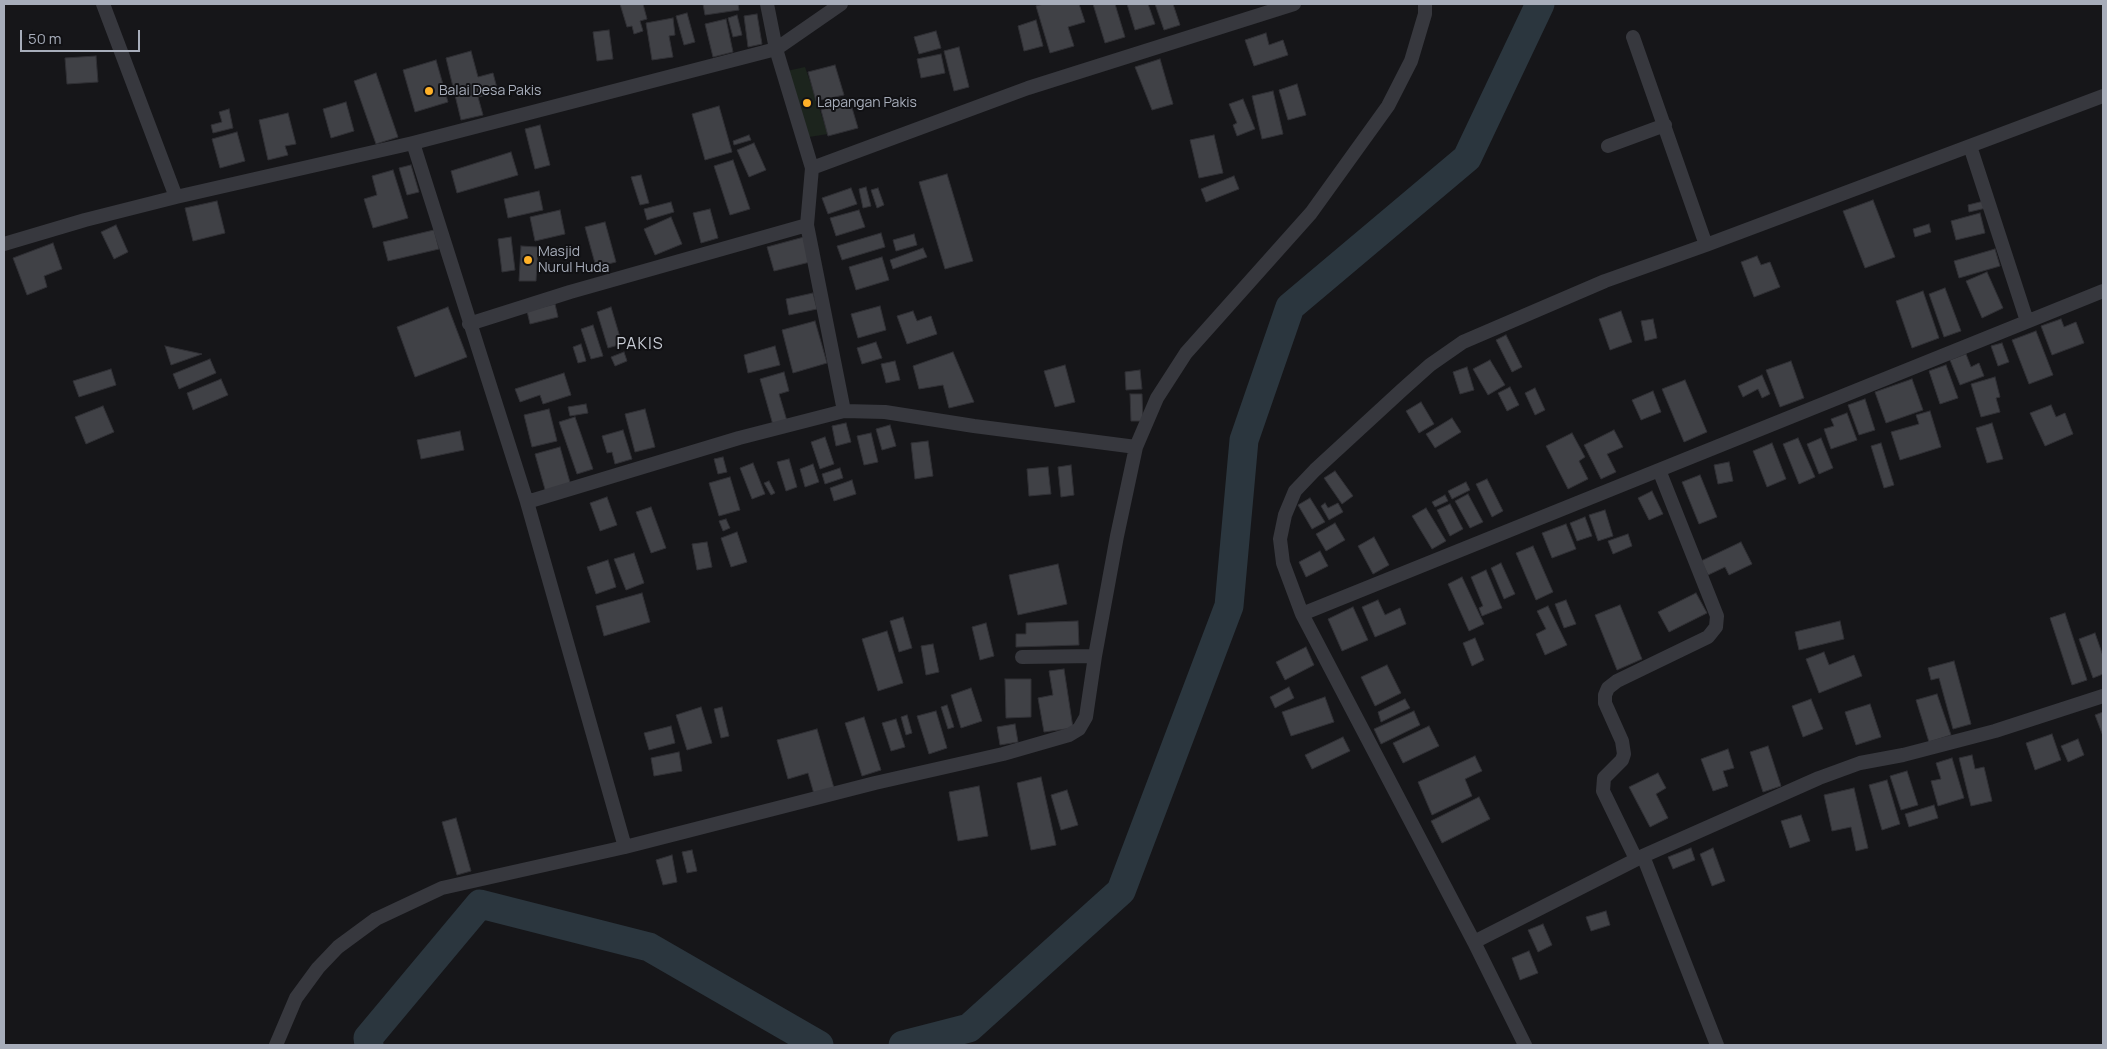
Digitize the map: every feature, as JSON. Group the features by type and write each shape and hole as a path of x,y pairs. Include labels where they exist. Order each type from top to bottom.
{"street":[{"path":"103,4 176,197"},
{"path":"766,4 776,48 812,168 807,225 844,411"},
{"path":"4,244 85,220 176,197 413,143 776,48 841,4"},
{"path":"812,168 1028,88 1294,4"},
{"path":"276,1045 296,998 318,968 338,947 376,919 442,888 625,847 875,783 1003,754 1069,735 1084,724 1117,536 1136,447 1157,398 1186,353 1311,213 1388,106 1411,61 1425,14 1426,4"},
{"path":"1633,37 1706,245"},
{"path":"1525,1045 1474,942 1302,614 1283,563 1280,539 1285,515 1296,491 1315,470 1430,365 1463,342 1605,281 2103,96"},
{"path":"1608,146 1665,125"},
{"path":"413,143 527,502 625,847"},
{"path":"1970,146 2027,321"},
{"path":"469,324 570,292 807,225"},
{"path":"1302,614 2103,291"},
{"path":"527,502 738,438 844,411 884,412 1136,447"},
{"path":"1659,470 1717,616 1716,627 1708,638 1617,681 1608,688 1605,694 1606,703 1622,741 1624,754 1622,760 1604,778 1603,791 1639,858 1717,1045"},
{"path":"1022,657 1095,656"},
{"path":"1474,942 1639,858 1827,775 1860,764 1995,731 2103,696"}],"shaded area":[{"name":"Lapangan Pakis","path":"805,67 828,134 809,137 787,71"}],"building":[{"path":"620,4 643,4 647,19 640,21 643,31 634,34 632,26 627,27"},
{"path":"703,4 738,4 739,10 705,15"},
{"path":"1044,4 1079,4 1085,22 1068,27 1074,46 1050,53 1036,6"},
{"path":"1093,4 1115,4 1125,37 1105,43"},
{"path":"1127,4 1148,4 1155,24 1135,30"},
{"path":"1155,4 1173,4 1180,25 1164,30"},
{"path":"687,13 695,42 684,45 676,16"},
{"path":"757,14 762,44 748,47 744,16"},
{"path":"737,15 742,35 733,37 728,18"},
{"path":"673,18 675,35 669,36 673,57 652,60 646,23"},
{"path":"726,19 733,52 713,57 705,24"},
{"path":"1036,20 1043,46 1024,51 1018,26"},
{"path":"609,30 613,59 597,61 593,32"},
{"path":"936,31 941,48 919,54 914,37"},
{"path":"1266,33 1269,45 1283,40 1288,55 1254,66 1245,40"},
{"path":"959,47 969,87 954,91 944,51"},
{"path":"471,51 478,77 493,73 498,92 478,97 483,115 461,120 446,58"},
{"path":"941,54 945,73 921,78 917,59"},
{"path":"96,56 98,82 67,84 65,58"},
{"path":"1160,59 1173,104 1152,110 1135,67"},
{"path":"436,60 448,102 415,112 403,70"},
{"path":"835,65 844,95 816,101 808,72"},
{"path":"376,73 398,137 376,144 354,81"},
{"path":"1297,84 1306,115 1288,120 1279,90"},
{"path":"1273,91 1283,134 1262,139 1252,96"},
{"path":"1243,99 1255,129 1237,136 1233,125 1237,123 1229,104"},
{"path":"850,101 858,128 828,136 821,110"},
{"path":"346,102 354,131 331,138 323,109"},
{"path":"719,106 732,152 705,160 692,114"},
{"path":"229,109 233,128 213,133 211,125 222,122 219,112"},
{"path":"288,113 296,144 285,146 288,155 268,160 259,120"},
{"path":"540,125 550,165 535,169 525,129"},
{"path":"237,132 245,161 220,168 212,139"},
{"path":"749,135 751,140 734,145 733,141"},
{"path":"1214,135 1223,173 1199,178 1190,140"},
{"path":"754,143 766,170 749,177 737,150"},
{"path":"511,152 518,175 457,193 451,171"},
{"path":"733,160 750,209 730,215 714,166"},
{"path":"411,165 419,192 407,195 399,168"},
{"path":"393,170 408,218 373,228 364,199 377,195 372,176"},
{"path":"947,174 973,261 945,269 919,182"},
{"path":"641,175 649,203 640,205 631,177"},
{"path":"1234,176 1239,189 1206,202 1201,189"},
{"path":"866,187 871,206 863,208 859,189"},
{"path":"851,188 857,204 828,214 822,198"},
{"path":"878,188 884,205 877,208 871,190"},
{"path":"539,191 543,210 508,218 504,199"},
{"path":"1873,200 1895,257 1865,268 1843,211"},
{"path":"217,201 225,233 193,241 185,208"},
{"path":"1984,201 1986,208 1969,212 1968,205"},
{"path":"671,202 674,212 647,220 644,209"},
{"path":"710,209 718,238 701,243 693,213"},
{"path":"560,210 565,234 535,241 530,217"},
{"path":"859,210 865,227 836,236 830,218"},
{"path":"1980,213 1985,233 1956,240 1951,221"},
{"path":"671,217 682,244 655,255 644,229"},
{"path":"605,222 616,262 596,267 585,227"},
{"path":"1929,224 1931,232 1915,237 1913,229"},
{"path":"116,225 128,252 114,259 101,232"},
{"path":"434,230 439,249 388,261 383,242"},
{"path":"881,233 885,247 842,260 837,246"},
{"path":"914,234 917,245 896,251 893,240"},
{"path":"511,237 515,270 502,272 498,239"},
{"path":"804,237 810,262 774,271 767,247"},
{"path":"53,243 62,269 44,276 47,287 27,295 13,258"},
{"path":"521,246 538,247 536,281 519,281"},
{"path":"923,248 927,257 893,269 890,260"},
{"path":"1995,249 2000,266 1959,278 1954,261"},
{"path":"1757,256 1761,265 1770,262 1780,287 1754,297 1741,262"},
{"path":"882,257 889,280 856,290 849,267"},
{"path":"1987,272 2003,308 1982,318 1966,281"},
{"path":"1945,288 1961,331 1944,337 1929,294"},
{"path":"1923,291 1939,338 1912,348 1896,301"},
{"path":"813,293 817,309 789,315 786,299"},
{"path":"555,304 558,317 530,324 527,311"},
{"path":"880,306 886,330 858,338 851,314"},
{"path":"448,307 467,357 415,377 397,327"},
{"path":"611,307 622,344 608,348 597,312"},
{"path":"913,311 917,321 931,316 937,334 907,344 897,316"},
{"path":"1621,311 1632,342 1610,350 1599,319"},
{"path":"1653,319 1657,338 1645,341 1641,321"},
{"path":"2061,319 2064,327 2076,322 2084,343 2052,355 2041,326"},
{"path":"815,321 827,363 793,373 782,330"},
{"path":"593,325 603,356 591,359 581,329"},
{"path":"2036,331 2053,375 2029,384 2012,340"},
{"path":"1506,335 1522,367 1512,372 1496,340"},
{"path":"876,342 882,358 862,364 857,348"},
{"path":"2002,343 2009,362 1998,366 1991,346"},
{"path":"581,344 586,361 578,363 573,347"},
{"path":"165,346 202,354 171,365"},
{"path":"775,346 780,365 748,373 744,355"},
{"path":"624,352 627,361 615,366 611,357"},
{"path":"953,352 974,402 949,408 943,385 919,389 913,366"},
{"path":"1966,354 1971,367 1979,363 1984,376 1960,385 1950,360"},
{"path":"210,359 216,373 179,389 173,374"},
{"path":"1490,360 1505,385 1488,395 1473,369"},
{"path":"895,361 900,380 886,383 881,364"},
{"path":"1791,361 1804,398 1780,407 1766,370"},
{"path":"1065,365 1075,402 1055,407 1044,371"},
{"path":"1946,365 1958,398 1940,404 1929,371"},
{"path":"1467,367 1474,390 1460,394 1453,372"},
{"path":"111,369 116,385 79,397 73,381"},
{"path":"1140,370 1142,389 1126,390 1125,372"},
{"path":"784,372 789,391 779,394 787,421 773,425 760,379"},
{"path":"564,373 571,395 543,404 540,395 520,402 515,389"},
{"path":"1762,375 1770,394 1762,398 1758,389 1743,397 1738,386"},
{"path":"1995,377 2000,397 1996,398 2000,412 1981,417 1971,384"},
{"path":"221,379 228,395 193,410 187,393"},
{"path":"1912,379 1923,410 1886,423 1875,392"},
{"path":"1685,380 1707,432 1684,442 1662,389"},
{"path":"1510,387 1519,405 1507,411 1498,393"},
{"path":"1535,388 1545,410 1535,415 1525,393"},
{"path":"1653,391 1661,412 1641,420 1632,400"},
{"path":"1130,394 1142,394 1143,421 1131,421"},
{"path":"1865,399 1875,430 1859,435 1848,405"},
{"path":"1421,402 1434,424 1419,433 1406,411"},
{"path":"586,404 588,413 570,416 568,407"},
{"path":"2051,405 2056,417 2065,413 2073,434 2045,446 2030,413"},
{"path":"103,406 114,432 86,444 75,417"},
{"path":"549,409 557,441 532,447 524,415"},
{"path":"645,409 655,447 635,452 625,414"},
{"path":"1930,411 1941,447 1900,460 1891,432 1919,424 1916,415"},
{"path":"1847,413 1857,440 1831,449 1824,429 1834,426 1831,419"},
{"path":"575,417 593,469 577,474 559,422"},
{"path":"1452,418 1461,432 1435,448 1426,434"},
{"path":"846,423 851,442 836,446 832,426"},
{"path":"1992,423 2003,459 1987,463 1976,428"},
{"path":"890,425 896,446 882,450 876,429"},
{"path":"623,430 632,459 615,464 612,452 607,453 602,436"},
{"path":"1614,430 1623,447 1607,454 1616,472 1601,479 1584,445"},
{"path":"460,431 464,450 421,459 417,440"},
{"path":"871,433 878,462 864,465 857,436"},
{"path":"1572,433 1585,457 1579,461 1588,479 1568,489 1546,446"},
{"path":"825,437 834,464 820,469 811,442"},
{"path":"1798,438 1815,477 1799,484 1783,444"},
{"path":"1821,438 1833,468 1819,474 1807,444"},
{"path":"928,441 933,476 915,479 911,443"},
{"path":"1772,443 1786,479 1767,487 1753,451"},
{"path":"1881,443 1894,485 1884,488 1871,446"},
{"path":"560,447 571,486 546,493 535,454"},
{"path":"723,457 727,472 718,474 714,459"},
{"path":"789,459 797,487 786,491 777,462"},
{"path":"1729,462 1733,481 1718,484 1714,465"},
{"path":"753,463 765,494 752,499 740,468"},
{"path":"813,464 819,482 805,487 800,469"},
{"path":"1071,465 1074,495 1061,497 1058,467"},
{"path":"1048,467 1051,494 1029,496 1027,469"},
{"path":"840,468 843,478 825,484 822,474"},
{"path":"1335,471 1353,496 1342,504 1324,478"},
{"path":"1700,475 1717,517 1699,524 1682,482"},
{"path":"730,477 740,510 719,516 709,483"},
{"path":"1487,479 1503,511 1492,517 1476,484"},
{"path":"852,480 856,494 834,501 830,488"},
{"path":"769,481 775,493 771,495 764,483"},
{"path":"1466,482 1470,490 1452,499 1448,491"},
{"path":"1652,491 1663,514 1649,520 1638,498"},
{"path":"1468,494 1483,522 1470,528 1455,501"},
{"path":"1445,495 1448,501 1435,507 1432,502"},
{"path":"607,497 617,525 600,531 590,503"},
{"path":"1310,498 1325,522 1312,529 1298,505"},
{"path":"1325,503 1328,508 1338,503 1343,512 1329,520 1321,506"},
{"path":"1450,504 1463,529 1450,536 1437,510"},
{"path":"651,507 666,548 651,553 636,512"},
{"path":"1426,508 1446,541 1432,549 1412,516"},
{"path":"1605,510 1613,536 1598,541 1589,515"},
{"path":"1585,517 1592,536 1577,541 1570,523"},
{"path":"726,519 730,528 723,531 719,521"},
{"path":"1335,523 1345,540 1326,551 1316,534"},
{"path":"1566,524 1576,549 1552,558 1542,533"},
{"path":"737,532 747,562 731,567 721,538"},
{"path":"1628,534 1632,546 1613,554 1608,541"},
{"path":"1374,537 1389,565 1373,574 1358,546"},
{"path":"707,542 712,567 697,570 692,544"},
{"path":"1741,542 1752,564 1729,575 1725,567 1708,575 1701,561"},
{"path":"1533,546 1553,592 1536,600 1516,553"},
{"path":"1320,551 1328,566 1306,577 1299,562"},
{"path":"634,553 644,583 626,590 614,559"},
{"path":"608,560 616,587 596,594 587,567"},
{"path":"1501,563 1515,594 1504,599 1491,568"},
{"path":"1058,564 1067,604 1018,615 1009,575"},
{"path":"1486,570 1502,608 1482,616 1479,608 1483,606 1471,577"},
{"path":"1462,577 1484,624 1469,631 1448,584"},
{"path":"642,593 650,622 604,636 596,606"},
{"path":"1696,593 1707,613 1669,632 1658,612"},
{"path":"1378,600 1385,615 1400,608 1406,624 1375,637 1362,607"},
{"path":"1566,600 1576,624 1564,628 1555,604"},
{"path":"1620,605 1642,659 1617,670 1595,615"},
{"path":"1548,606 1567,645 1545,655 1536,634 1546,629 1537,611"},
{"path":"1353,607 1368,640 1342,651 1328,619"},
{"path":"2065,613 2087,680 2072,685 2050,618"},
{"path":"903,617 912,648 899,652 890,621"},
{"path":"1078,621 1079,645 1016,647 1016,634 1026,634 1026,623"},
{"path":"1840,621 1844,639 1799,650 1795,632"},
{"path":"986,623 994,656 980,660 972,627"},
{"path":"887,631 903,683 878,691 862,639"},
{"path":"2095,633 2103,656 2103,674 2093,678 2079,639"},
{"path":"1475,638 1484,660 1472,666 1463,643"},
{"path":"933,644 939,672 926,675 921,646"},
{"path":"1306,647 1314,665 1285,680 1276,662"},
{"path":"1824,652 1829,665 1854,655 1862,676 1819,693 1806,659"},
{"path":"1954,661 1971,724 1953,729 1939,678 1931,680 1928,668"},
{"path":"1387,665 1401,693 1375,706 1361,677"},
{"path":"1064,669 1073,728 1044,732 1038,698 1053,695 1049,671"},
{"path":"1005,679 1031,679 1031,717 1006,718"},
{"path":"1289,687 1294,698 1275,708 1270,697"},
{"path":"971,688 982,721 961,728 951,695"},
{"path":"1937,694 1951,735 1929,742 1916,700"},
{"path":"1325,697 1334,722 1291,736 1282,712"},
{"path":"1405,699 1410,708 1381,722 1378,712"},
{"path":"1811,699 1823,729 1803,737 1792,706"},
{"path":"1870,704 1881,737 1856,745 1845,712"},
{"path":"947,705 954,727 948,729 941,707"},
{"path":"701,707 712,743 687,750 676,715"},
{"path":"722,707 729,736 721,738 714,709"},
{"path":"936,711 947,748 929,754 917,716"},
{"path":"1414,711 1420,725 1381,744 1374,729"},
{"path":"2103,712 2103,736 2095,715"},
{"path":"907,715 912,733 906,735 901,717"},
{"path":"864,717 881,770 862,776 845,723"},
{"path":"896,719 905,747 891,751 882,723"},
{"path":"1015,724 1018,742 1000,745 997,727"},
{"path":"671,726 675,743 649,750 644,733"},
{"path":"1429,726 1439,746 1403,763 1393,743"},
{"path":"817,729 834,788 814,794 808,773 788,779 777,740"},
{"path":"2052,734 2061,760 2035,770 2026,743"},
{"path":"1343,737 1350,751 1312,769 1305,755"},
{"path":"2078,739 2084,755 2068,762 2061,746"},
{"path":"1768,746 1781,786 1763,792 1750,752"},
{"path":"1728,749 1734,768 1723,771 1728,786 1713,791 1701,759"},
{"path":"679,752 682,771 654,776 651,758"},
{"path":"1972,755 1975,769 1984,767 1992,801 1971,806 1959,758"},
{"path":"1475,756 1482,771 1465,779 1472,796 1432,815 1418,782"},
{"path":"1952,758 1964,798 1938,806 1931,781 1941,779 1936,763"},
{"path":"1907,771 1918,805 1901,810 1890,776"},
{"path":"1658,773 1666,788 1656,794 1668,818 1650,827 1629,787"},
{"path":"1041,777 1056,845 1031,850 1017,783"},
{"path":"1887,780 1900,824 1882,830 1869,785"},
{"path":"979,786 988,836 958,841 949,792"},
{"path":"1854,788 1868,848 1856,851 1851,827 1832,831 1824,795"},
{"path":"1067,790 1078,825 1061,830 1051,795"},
{"path":"1479,797 1490,819 1442,843 1431,821"},
{"path":"1934,805 1938,818 1909,827 1905,814"},
{"path":"1801,815 1810,841 1790,848 1781,821"},
{"path":"456,818 471,871 457,875 442,822"},
{"path":"1691,848 1695,860 1673,869 1668,857"},
{"path":"1713,848 1725,881 1712,886 1700,854"},
{"path":"692,850 697,871 687,873 682,852"},
{"path":"672,855 677,882 663,885 656,860"},
{"path":"1606,911 1610,925 1591,931 1586,917"},
{"path":"1543,924 1552,945 1538,952 1528,930"},
{"path":"1529,951 1538,973 1520,980 1512,958"}],"waterway":[{"path":"903,1045 969,1028 1121,891 1229,606 1244,440 1290,307 1467,158 1540,4"},
{"path":"369,1045 368,1038 480,904 649,947 819,1045"}],"place":[{"name":"Balai Desa Pakis","path":"429,91"},
{"name":"Lapangan Pakis","path":"807,103"},
{"name":"Masjid Nurul Huda","path":"528,260"}],"district":[{"name":"PAKIS","path":"640,345"}]}
